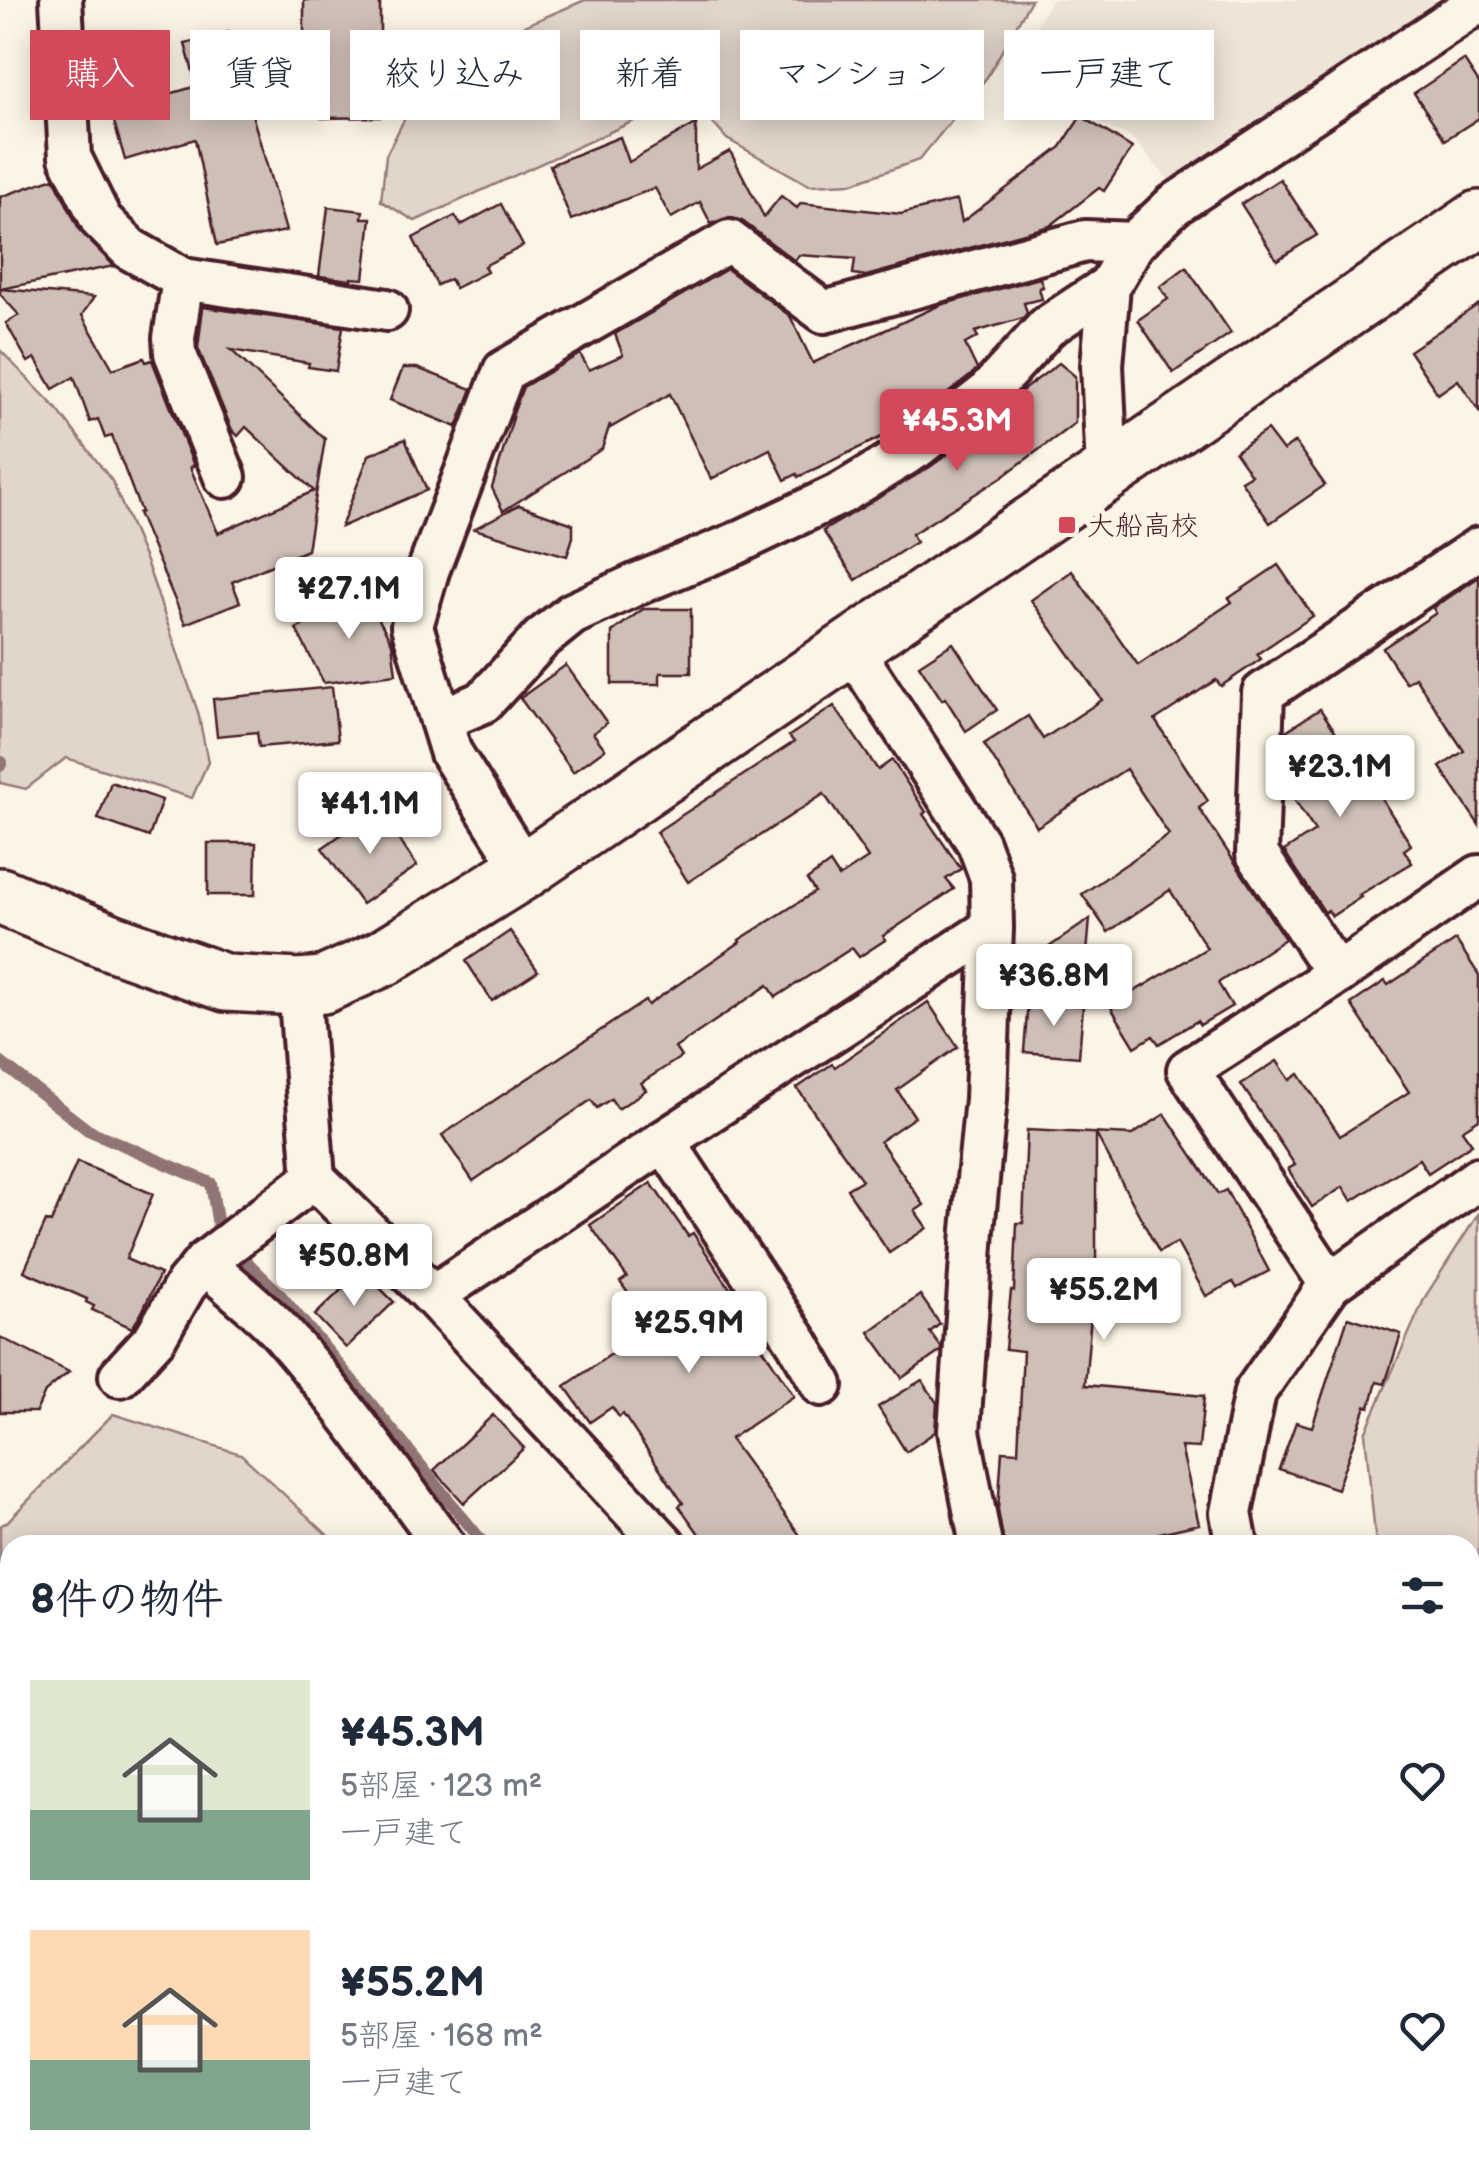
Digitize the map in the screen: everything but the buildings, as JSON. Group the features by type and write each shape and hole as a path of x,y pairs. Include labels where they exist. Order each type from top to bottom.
{"street":[{"path":"61,0 70,157 101,220 130,249 182,279 387,310"},
{"path":"1107,471 1102,365 1109,286 1134,243 1174,204 1479,2"},
{"path":"0,896 111,942 226,982 300,987 323,984 383,958 525,870 1479,218"},
{"path":"525,870 451,753 412,626 428,571 504,371 729,240 824,312 1085,241 1134,243"},
{"path":"182,279 175,353 224,477"},
{"path":"441,720 483,702 541,639 572,614 842,493 916,448 986,394 1048,327 1109,286"},
{"path":"1337,974 1257,854 1263,692 1479,548"},
{"path":"851,647 978,843 991,878 986,1099 959,1431 979,1535"},
{"path":"1330,1284 1188,1070 1479,876"},
{"path":"433,1296 992,928"},
{"path":"300,987 314,1178 433,1296 655,1535"},
{"path":"664,1141 822,1385"},
{"path":"120,1376 155,1338 185,1286 205,1262 314,1178"},
{"path":"1235,1535 1231,1513 1255,1392 1330,1284 1479,1178"},
{"path":"205,1262 268,1319 300,1355 437,1535"}],"shaded area":[{"path":"585,0 1031,0 1014,30 1004,30 1004,47 984,81 984,30 740,30 740,120 952,120 919,160 853,183 809,185 727,139 710,120 720,120 720,30 580,30 580,120 636,120 415,221 381,201 386,155 404,120 560,120 560,30 514,30"},
{"path":"1051,0 1479,0 1192,207 1132,138 1094,120 1214,120 1214,30 1034,30"},
{"path":"0,350 57,409 112,481 147,564 198,712 208,762 192,798 66,758 26,789 0,783"},
{"path":"1479,1213 1479,1535 1375,1535 1365,1433 1425,1297"},
{"path":"113,1414 241,1454 327,1535 0,1535 0,1526"}],"waterway":[{"path":"0,766 2,762"},
{"path":"0,1062 88,1130 211,1183 218,1226 352,1380 477,1535"}],"place":[{"name":"大船高校","path":"1067,525"}]}
